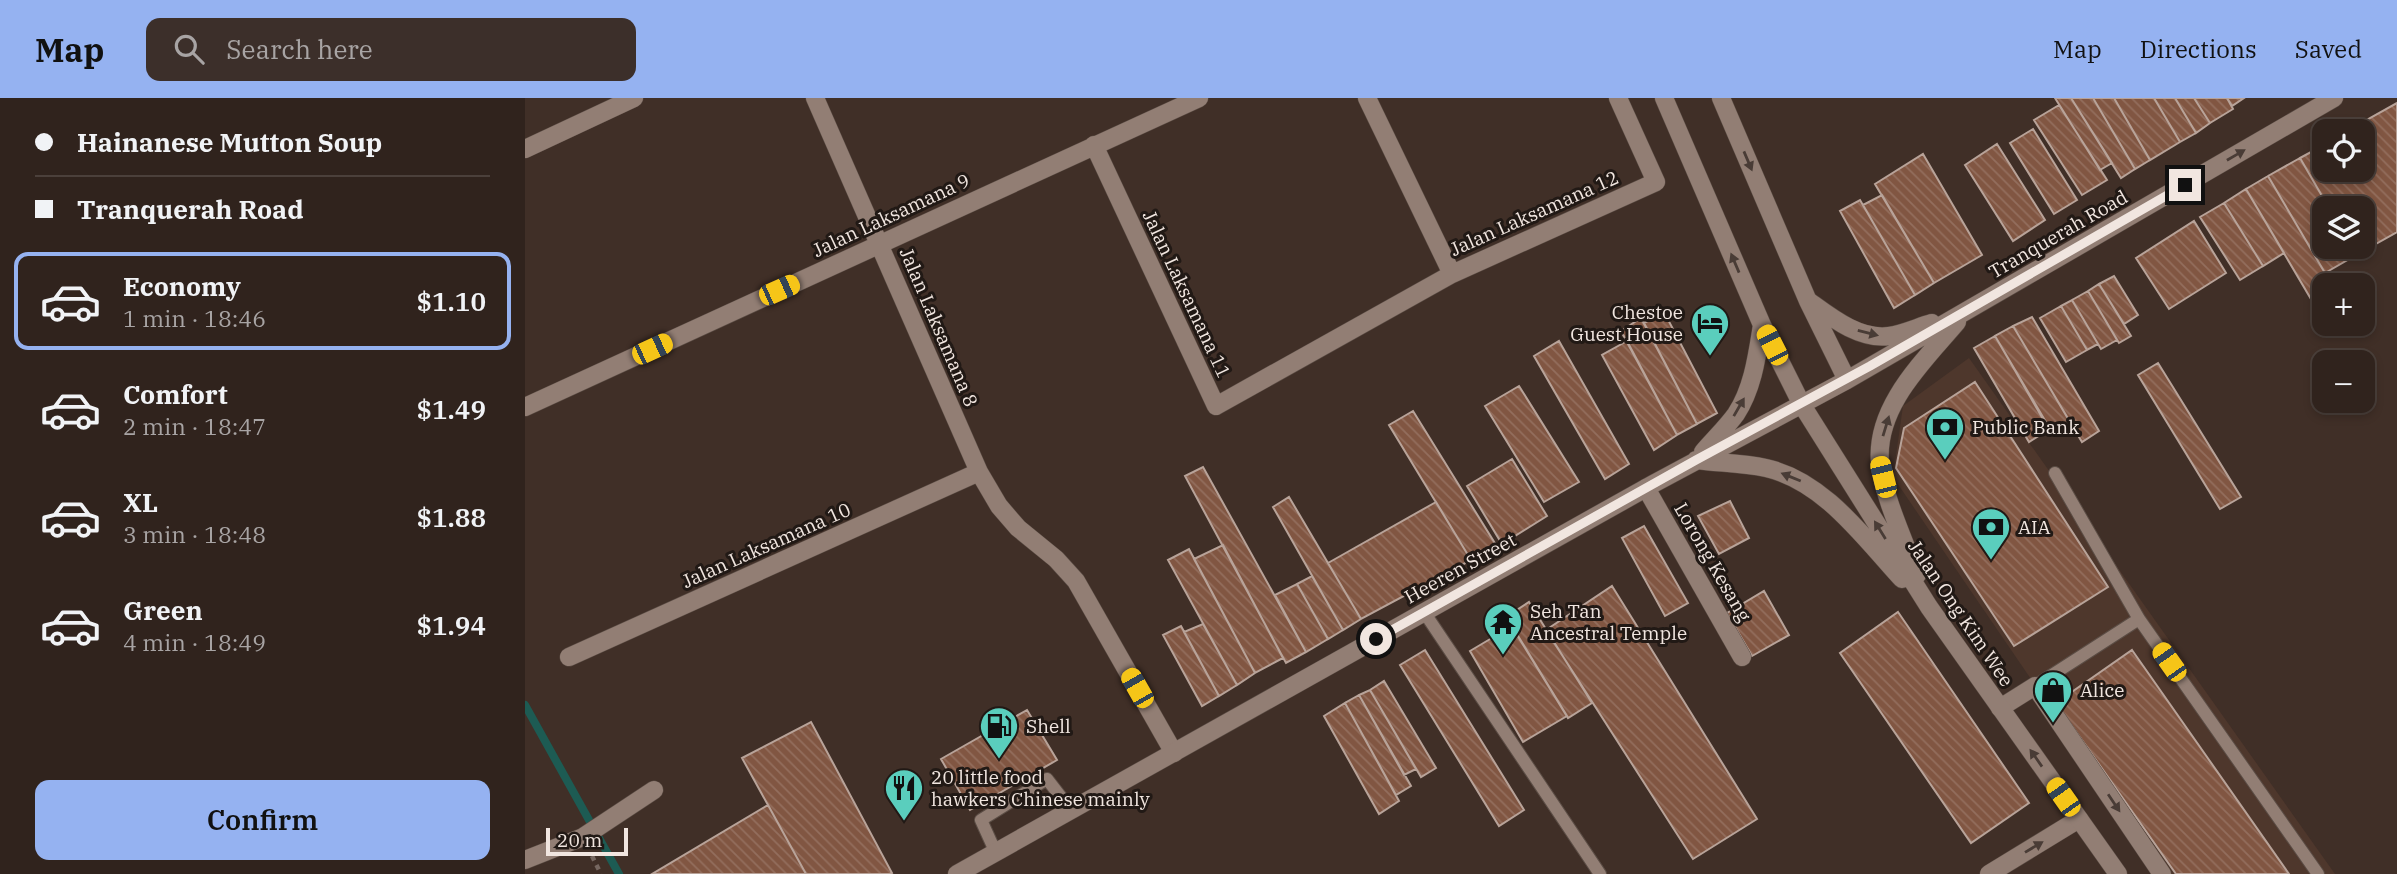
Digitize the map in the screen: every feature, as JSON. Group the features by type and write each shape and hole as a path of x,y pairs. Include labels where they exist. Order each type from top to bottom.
{"street":[{"path":"525,149 634,98"},
{"name":"Jalan Laksamana 8","path":"815,98 881,243 979,472 999,506 1018,528 1056,559 1076,581 1174,753"},
{"name":"Jalan Laksamana 9","path":"525,407 1199,98"},
{"name":"Jalan Laksamana 12","path":"1367,98 1452,274 1656,182 1618,98"},
{"name":"Jalan Ong Kim Wee","path":"1664,98 1762,325 1802,405 1929,607 2117,874"},
{"path":"1721,98 1808,301 1847,380"},
{"name":"Tranquerah Road","path":"1802,405 2334,98"},
{"name":"Jalan Laksamana 11","path":"1094,145 1216,406 1452,274"},
{"path":"1808,301 1837,321 1875,335 1889,336 1965,313"},
{"path":"1929,607 1886,491 1879,464 1881,440 1891,410 1909,379 1965,313"},
{"path":"1696,460 1735,414 1747,392 1754,373 1762,325"},
{"name":"Heeren Street","path":"957,874 1696,460 1802,405"},
{"path":"1696,460 1766,468 1797,478 1821,493 1929,607"},
{"name":"Jalan Laksamana 10","path":"569,657 979,472"},
{"name":"Lorong Kesang","path":"1646,488 1742,657"},
{"path":"2000,708 2035,686 2162,874"},
{"path":"525,860 583,837 654,790"},
{"path":"1989,874 2079,819"}],"lane":[{"path":"2055,474 2139,619 2318,874"},
{"path":"1424,612 1599,874"},
{"path":"2035,686 2139,619"},
{"path":"996,853 981,820 1047,779 1071,810"}],"shaded area":[{"path":"1969,358 2335,874 2164,874 1893,477 1903,406"}],"building":[{"path":"2055,98 2071,98 2112,163 2100,170"},
{"path":"2071,98 2093,98 2135,169 2121,178"},
{"path":"2093,98 2114,98 2150,160 2135,169"},
{"path":"2114,98 2154,98 2180,142 2150,160"},
{"path":"2154,98 2175,98 2196,133 2180,142"},
{"path":"2175,98 2194,98 2210,123 2196,133"},
{"path":"2194,98 2227,98 2233,109 2210,123"},
{"path":"2227,98 2244,98 2232,106"},
{"path":"2397,103 2397,232 2375,244 2375,196 2322,196 2314,182 2375,182 2375,119 2368,119"},
{"path":"2059,105 2107,180 2082,195 2034,120"},
{"path":"2033,129 2077,200 2054,214 2010,143"},
{"path":"1997,144 2045,220 2013,241 1965,165"},
{"path":"2312,152 2312,179 2300,158"},
{"path":"1923,154 1982,255 1934,283 1875,184"},
{"path":"2300,158 2322,196 2312,196 2312,251 2268,176"},
{"path":"2268,176 2312,251 2312,259 2317,259 2325,273 2312,273 2312,301 2246,189"},
{"path":"2246,189 2284,253 2263,266 2224,203"},
{"path":"1882,195 1934,283 1915,295 1863,205"},
{"path":"1860,200 1915,295 1894,308 1840,211"},
{"path":"2224,203 2263,266 2240,280 2200,217"},
{"path":"2194,221 2226,273 2169,309 2136,258"},
{"path":"2317,259 2349,259 2325,273"},
{"path":"2114,276 2138,315 2124,324 2099,284"},
{"path":"2099,284 2131,336 2119,343 2088,291"},
{"path":"2088,291 2117,340 2101,349 2072,300"},
{"path":"2072,300 2098,344 2087,350 2061,306"},
{"path":"2061,306 2087,350 2066,362 2040,318"},
{"path":"1664,312 1717,413 1697,424 1644,323"},
{"path":"2032,317 2099,431 2082,442 2013,326"},
{"path":"1641,318 1697,424 1677,435 1621,331"},
{"path":"2013,326 2070,422 2051,433 1995,336"},
{"path":"1995,336 2050,429 2029,442 1974,348"},
{"path":"1559,341 1629,464 1605,479 1534,356"},
{"path":"1627,341 1677,435 1654,450 1602,355"},
{"path":"2158,363 2241,497 2220,509 2138,375"},
{"path":"1975,382 2108,587 2014,646 1896,468 1904,428"},
{"path":"1519,386 1579,482 1544,502 1485,406"},
{"path":"1413,411 1496,545 1471,560 1389,425"},
{"path":"1512,459 1547,516 1502,544 1467,486"},
{"path":"1203,467 1306,652 1286,663 1185,476"},
{"path":"1289,497 1361,619 1343,630 1273,507"},
{"path":"1730,501 1749,538 1719,554 1698,516"},
{"path":"1436,502 1471,560 1361,619 1328,563"},
{"path":"1644,526 1688,603 1665,616 1622,538"},
{"path":"1223,545 1283,658 1255,673 1194,559"},
{"path":"1189,549 1255,673 1237,685 1168,560"},
{"path":"1312,576 1343,630 1328,639 1297,584"},
{"path":"1297,584 1328,639 1306,652 1275,595"},
{"path":"1612,586 1757,819 1693,859 1546,630"},
{"path":"1764,591 1789,635 1752,656 1727,613"},
{"path":"1529,602 1592,703 1568,718 1506,617"},
{"path":"1898,612 2029,803 1971,843 1840,653"},
{"path":"1203,624 1237,685 1219,696 1184,632"},
{"path":"1181,626 1219,696 1202,706 1163,635"},
{"path":"1512,626 1567,716 1523,742 1470,651"},
{"path":"1425,650 1524,810 1499,826 1400,665"},
{"path":"2132,650 2289,874 2176,874 2056,703"},
{"path":"1384,681 1436,768 1421,777 1370,690"},
{"path":"1370,690 1416,769 1404,775 1359,695"},
{"path":"1359,695 1411,786 1396,795 1345,703"},
{"path":"1345,703 1399,801 1379,814 1324,716"},
{"name":"Shell","path":"1027,710 1057,760 970,810 941,759"},
{"path":"811,722 892,873 806,874 742,758"},
{"path":"768,805 806,874 652,874"}],"waterway":[{"path":"525,705 619,874"}],"place":[{"name":"Chestoe Guest House","path":"1710,357"},
{"name":"Public Bank","path":"1945,461"},
{"name":"AIA","path":"1991,561"},
{"name":"Seh Tan Ancestral Temple","path":"1503,656"},
{"name":"Alice","path":"2053,724"},
{"name":"Shell","path":"999,760"},
{"name":"20 little food hawkers Chinese mainly","path":"904,822"}],"route":[{"path":"1376,639 1696,460 1802,405 2185,185"}]}
